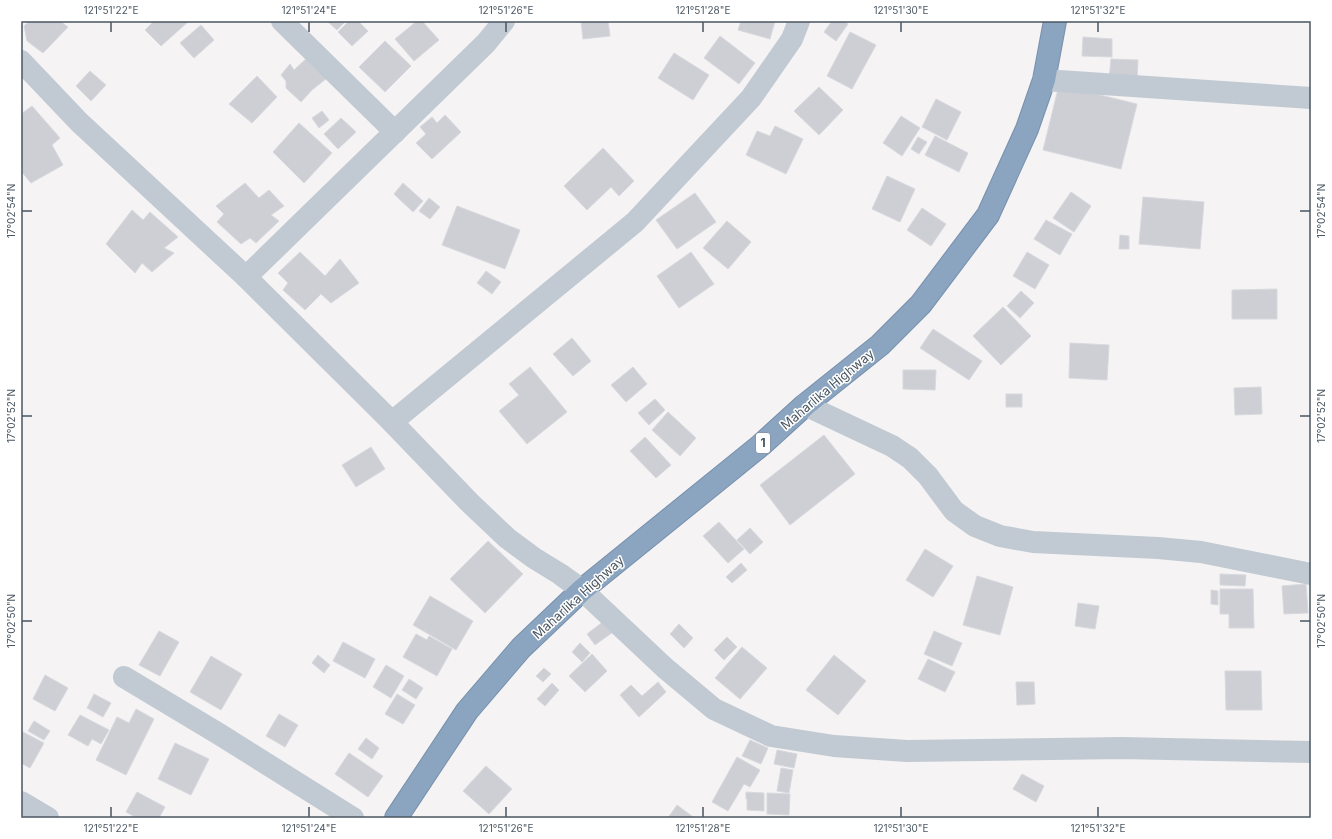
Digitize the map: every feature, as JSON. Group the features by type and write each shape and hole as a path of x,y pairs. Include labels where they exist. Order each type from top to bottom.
{"highway":[{"name":"Maharlika Highway","path":"396,818 421,778 468,711 522,648 582,590 761,445 805,405 880,345 921,304 988,216 1027,129 1044,80 1055,21"}],"street":[{"path":"282,21 395,132"},
{"path":"246,277 486,43 504,21"},
{"path":"392,422 635,222 751,98 792,39 799,21"},
{"path":"21,61 79,122 246,277 392,422 468,502 507,538 582,590 665,668 714,709 770,736 834,746 907,751 1122,748 1311,752"},
{"path":"1044,80 1311,98"},
{"path":"805,405 892,446 910,458 928,476 954,511 975,526 1000,536 1034,542 1158,548 1201,552 1311,574"},
{"path":"124,677 219,734 353,818"},
{"path":"21,802 48,818"}],"building":[{"path":"30,21 60,21 68,27 43,53 27,41 24,26"},
{"path":"154,21 189,21 161,46 145,30"},
{"path":"327,21 346,21 337,30"},
{"path":"349,21 360,21 359,22 368,31 352,46 338,32"},
{"path":"417,21 422,21 439,40 414,61 395,39"},
{"path":"581,21 608,21 610,36 583,39"},
{"path":"741,21 775,21 770,39 738,30"},
{"path":"832,21 844,21 848,24 836,41 824,32"},
{"path":"201,25 214,40 194,58 180,43"},
{"path":"850,32 876,45 852,89 827,76"},
{"path":"720,36 755,63 739,84 704,58"},
{"path":"1083,37 1112,39 1112,57 1082,56"},
{"path":"385,41 411,66 385,92 359,67"},
{"path":"674,53 709,75 693,100 658,78"},
{"path":"307,58 327,78 312,90 301,102 286,88 286,81 281,75 290,64 294,70"},
{"path":"1111,59 1138,60 1137,81 1109,79"},
{"path":"90,71 106,85 91,101 76,86"},
{"path":"257,76 277,97 252,123 229,104"},
{"path":"1059,85 1137,104 1121,169 1043,150"},
{"path":"819,87 843,110 819,135 794,111"},
{"path":"936,99 961,112 947,140 922,127"},
{"path":"32,106 60,138 52,145 63,165 31,183 21,171 21,114"},
{"path":"322,111 329,120 319,128 312,118"},
{"path":"445,115 461,132 432,159 416,143 426,134 420,127 432,117 437,123"},
{"path":"901,116 920,128 902,156 883,143"},
{"path":"341,118 356,132 338,149 324,134"},
{"path":"299,123 332,153 304,183 273,152"},
{"path":"775,126 803,139 786,174 746,155 757,131 770,136"},
{"path":"935,136 968,153 959,172 925,155"},
{"path":"918,137 927,142 919,154 911,149"},
{"path":"603,148 634,181 619,196 611,187 587,210 564,186"},
{"path":"887,176 915,189 900,222 872,209"},
{"path":"245,183 259,198 269,190 284,206 271,215 279,221 256,243 250,238 241,244 217,222 224,214 216,206"},
{"path":"403,183 423,201 413,212 394,194"},
{"path":"1071,192 1091,206 1074,232 1053,218"},
{"path":"695,193 716,222 677,249 656,220"},
{"path":"1143,197 1204,202 1200,249 1139,244"},
{"path":"429,198 440,207 430,219 419,211"},
{"path":"457,206 520,230 505,269 442,245"},
{"path":"922,208 946,224 931,246 907,230"},
{"path":"132,210 143,220 150,212 178,237 164,248 174,253 152,272 142,263 135,273 106,244"},
{"path":"1046,220 1072,234 1060,255 1034,239"},
{"path":"727,221 751,242 728,269 703,248"},
{"path":"1120,235 1129,236 1129,249 1119,249"},
{"path":"300,252 325,276 340,259 359,283 331,303 321,294 305,310 283,290 288,283 278,273"},
{"path":"691,252 714,284 679,308 657,276"},
{"path":"1027,252 1049,265 1035,289 1013,276"},
{"path":"486,271 501,282 492,294 477,283"},
{"path":"1277,289 1277,319 1232,319 1232,290"},
{"path":"1021,291 1034,303 1020,318 1007,306"},
{"path":"1003,307 1031,336 1001,365 973,336"},
{"path":"933,329 982,361 969,380 920,348"},
{"path":"572,338 591,361 573,376 553,354"},
{"path":"1070,343 1109,345 1107,380 1069,378"},
{"path":"530,367 567,412 527,444 499,411 519,395 509,384"},
{"path":"633,367 647,384 626,402 611,385"},
{"path":"903,370 936,370 935,390 903,389"},
{"path":"1261,387 1262,414 1235,415 1234,388"},
{"path":"1006,394 1022,394 1022,407 1006,407"},
{"path":"655,399 665,410 649,425 638,413"},
{"path":"668,412 696,438 680,456 652,430"},
{"path":"824,435 855,474 790,525 760,485"},
{"path":"645,437 671,465 656,478 630,451"},
{"path":"371,447 385,469 356,487 342,465"},
{"path":"719,522 744,549 728,563 703,536"},
{"path":"750,528 763,542 750,554 737,540"},
{"path":"488,541 523,574 485,613 450,579"},
{"path":"925,549 953,566 933,597 906,580"},
{"path":"741,563 747,570 732,583 726,577"},
{"path":"1220,574 1246,575 1245,586 1220,585"},
{"path":"977,576 1013,587 1000,635 963,625"},
{"path":"1306,584 1308,613 1284,614 1282,586"},
{"path":"1220,589 1253,589 1254,628 1229,628 1229,614 1220,614"},
{"path":"1211,590 1218,591 1218,605 1211,604"},
{"path":"430,596 473,621 456,650 413,625"},
{"path":"1078,603 1099,606 1095,629 1075,626"},
{"path":"604,621 613,632 595,645 587,634"},
{"path":"679,624 693,638 684,648 670,634"},
{"path":"159,631 179,642 160,676 139,665"},
{"path":"934,631 962,643 952,666 924,654"},
{"path":"416,634 427,640 429,636 452,649 437,676 403,657"},
{"path":"727,637 737,647 724,660 714,650"},
{"path":"343,642 375,659 365,678 333,661"},
{"path":"580,643 590,653 582,662 572,652"},
{"path":"742,647 767,668 740,699 715,678"},
{"path":"592,654 607,671 585,692 569,676"},
{"path":"318,655 330,665 324,673 312,663"},
{"path":"834,655 866,681 838,715 806,690"},
{"path":"211,656 242,674 221,710 190,692"},
{"path":"928,659 955,672 945,692 918,679"},
{"path":"386,665 404,676 391,698 373,687"},
{"path":"544,668 551,674 543,682 536,676"},
{"path":"1225,671 1261,671 1262,710 1226,710"},
{"path":"45,675 68,688 55,711 33,699"},
{"path":"409,679 423,688 416,699 402,690"},
{"path":"658,682 666,692 639,717 620,695 631,685 642,696"},
{"path":"1016,682 1034,682 1035,704 1017,705"},
{"path":"552,683 559,690 545,706 537,699"},
{"path":"94,694 111,703 103,717 87,708"},
{"path":"397,694 415,705 403,724 385,714"},
{"path":"136,709 154,719 126,775 96,760 117,717 129,723"},
{"path":"279,714 298,725 285,747 266,736"},
{"path":"80,715 109,730 101,744 92,739 88,746 68,735"},
{"path":"34,721 50,731 44,740 28,731"},
{"path":"21,731 44,743 30,768 21,763"},
{"path":"366,738 379,748 372,759 358,749"},
{"path":"750,740 768,748 761,764 742,756"},
{"path":"175,743 209,759 191,795 158,779"},
{"path":"777,750 797,754 794,768 774,764"},
{"path":"349,753 383,776 368,797 335,774"},
{"path":"737,757 760,770 750,787 744,784 728,811 712,802"},
{"path":"486,766 512,789 489,814 463,791"},
{"path":"781,768 793,770 789,793 777,791"},
{"path":"1022,774 1044,786 1036,802 1013,789"},
{"path":"137,792 165,807 159,818 137,818 126,812"},
{"path":"746,792 764,793 764,811 747,810"},
{"path":"767,793 790,794 789,815 767,814"},
{"path":"677,805 693,817 668,818"}]}
